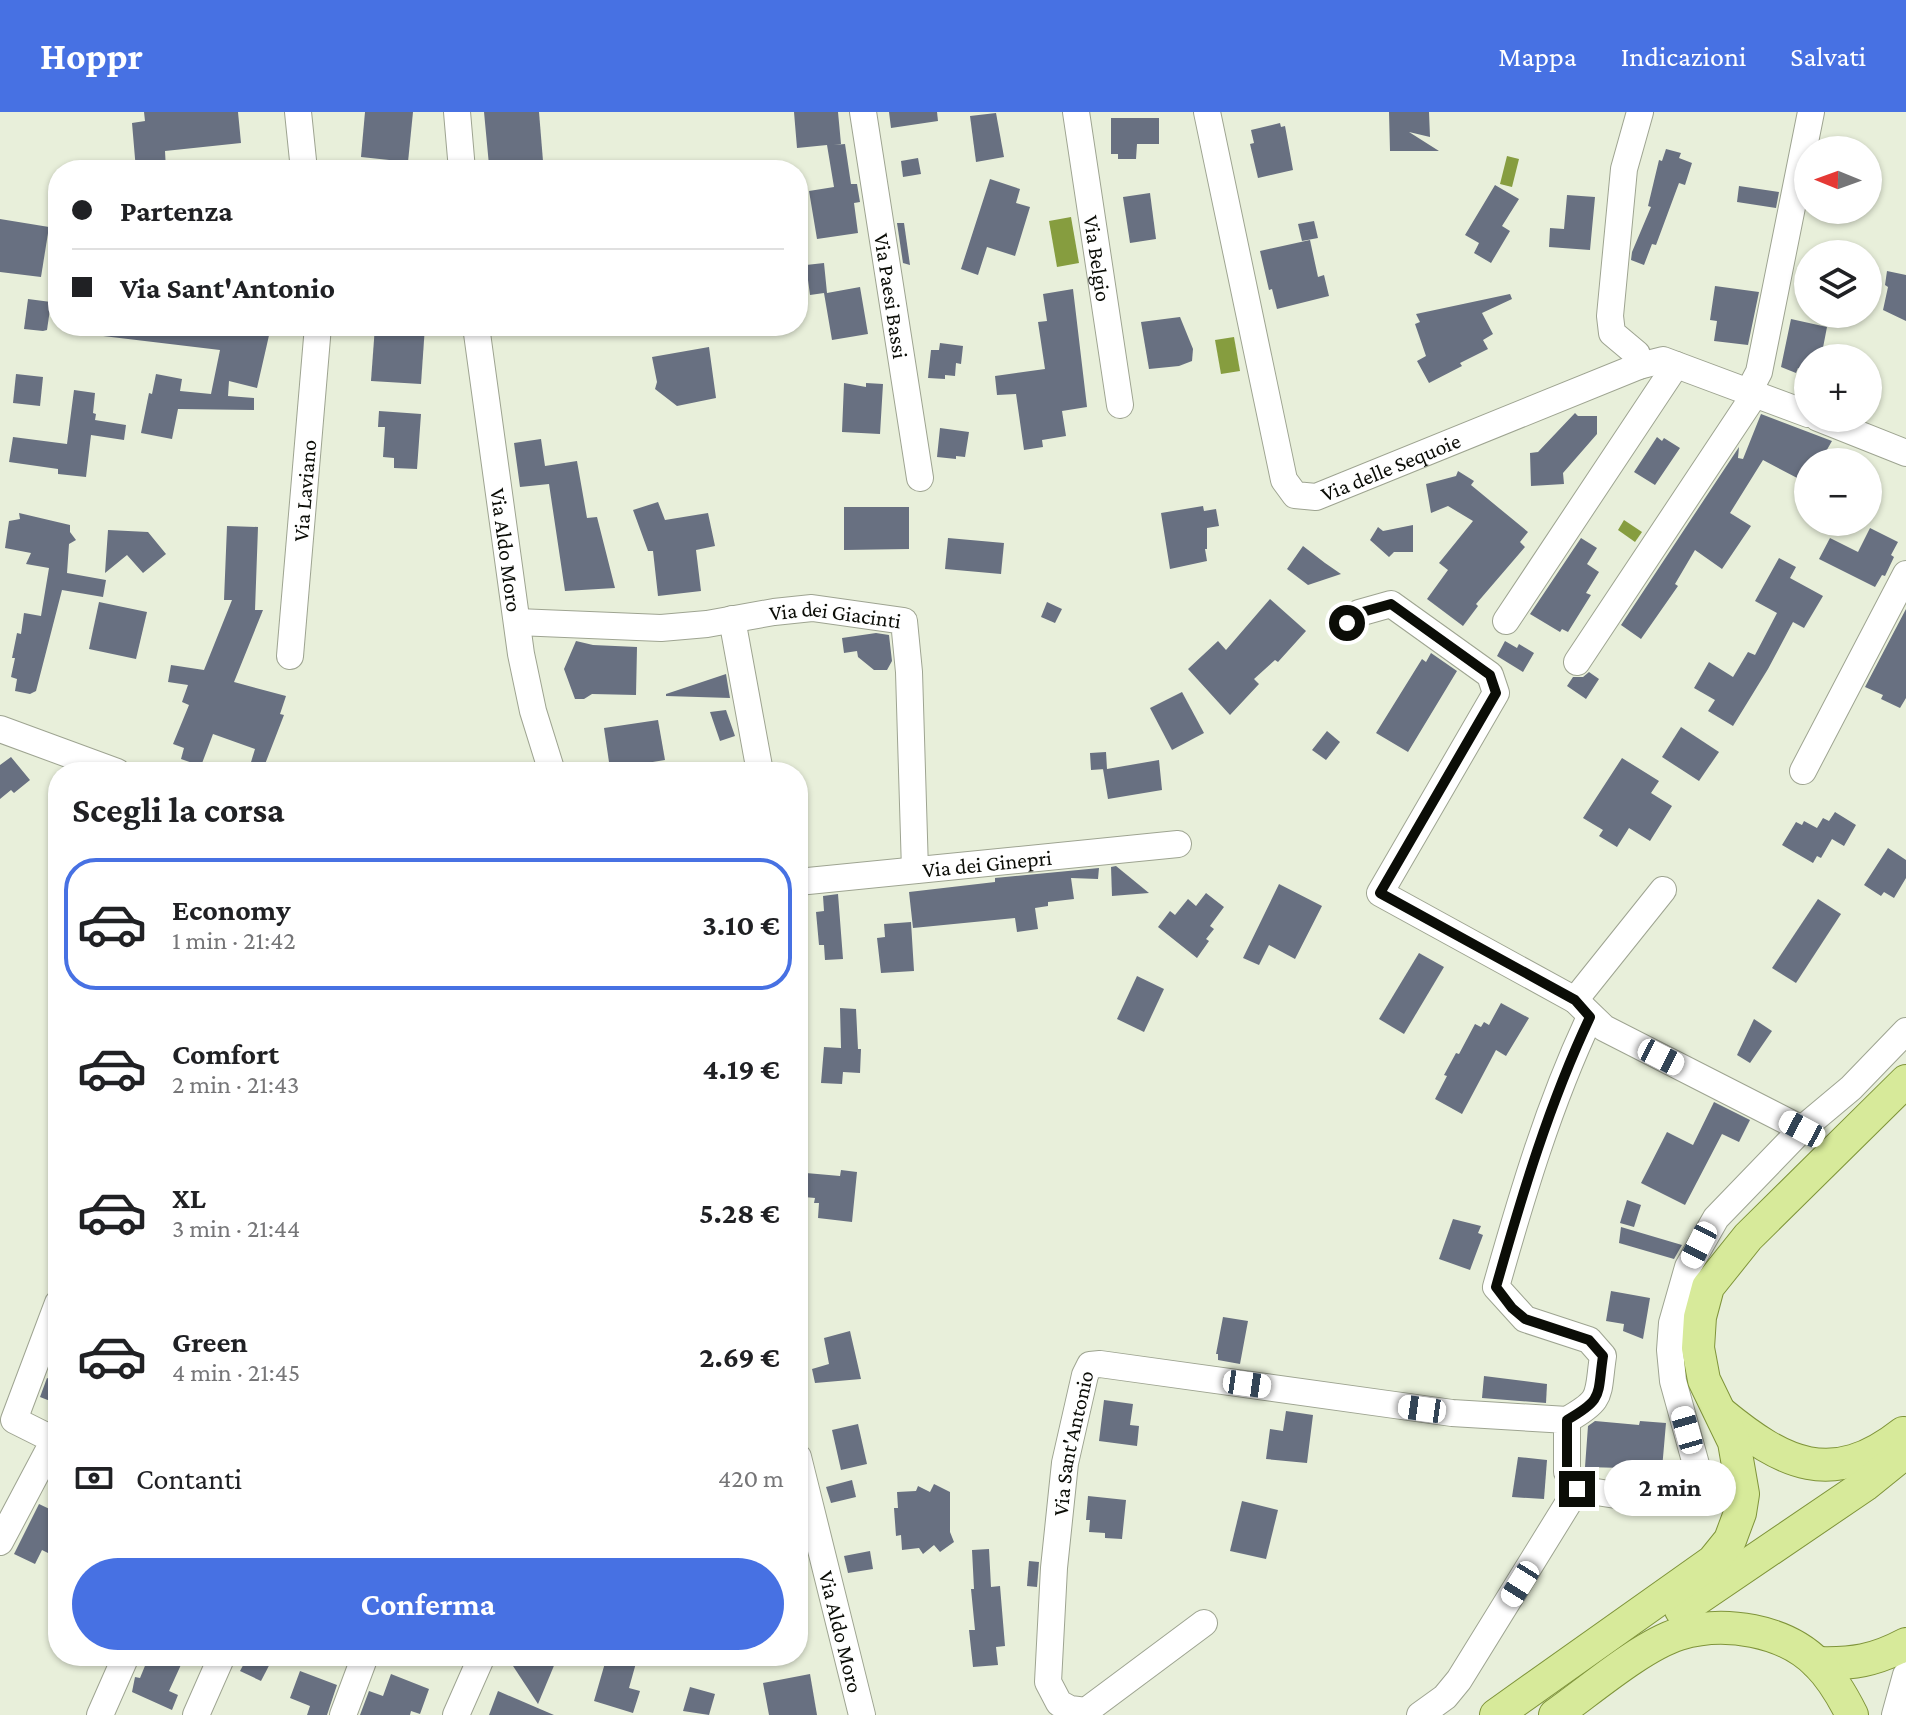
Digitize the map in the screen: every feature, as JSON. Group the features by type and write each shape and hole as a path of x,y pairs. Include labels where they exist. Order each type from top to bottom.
{"main road":[{"path":"1496,1715 1713,1561 1730,1540 1743,1494 1734,1442 1704,1380 1698,1348 1700,1317 1708,1287 1748,1237 1903,1086"},
{"path":"1721,1413 1766,1447 1787,1458 1814,1464 1839,1465 1867,1456 1906,1431"},
{"path":"1526,1715 1865,1485 1906,1452"},
{"path":"1555,1715 1643,1653 1678,1635 1714,1628 1755,1631 1794,1645 1817,1663 1840,1692 1852,1715"},
{"path":"1817,1663 1850,1664 1880,1658 1906,1644"}],"street":[{"path":"298,112 303,160"},
{"path":"457,112 461,160"},
{"name":"Via Paesi Bassi","path":"863,112 920,478"},
{"name":"Via Belgio","path":"1076,112 1120,405"},
{"name":"Via delle Sequoie","path":"1207,112 1284,480 1295,495 1316,497 1639,366 1663,360 1794,408"},
{"path":"1639,366 1637,354 1612,333 1610,316 1624,169 1640,112"},
{"path":"1577,662 1752,392 1759,372 1811,112"},
{"name":"Via Laviano","path":"290,656 317,336"},
{"name":"Via Aldo Moro","path":"477,336 517,622 533,711 549,762"},
{"path":"1506,621 1676,365"},
{"path":"1853,432 1906,453"},
{"path":"1803,771 1906,574"},
{"path":"1347,623 1359,613 1391,604 1490,675 1496,693 1380,893 1582,1008 1604,1028 1802,1129"},
{"name":"Via dei Giacinti","path":"517,622 661,628 812,608 904,621 909,672 915,870"},
{"path":"732,619 758,762"},
{"path":"0,729 90,762"},
{"name":"Via dei Ginepri","path":"808,881 1178,844"},
{"path":"1577,1489 1567,1472 1567,1420 1592,1406 1597,1396 1603,1356 1589,1340 1525,1319 1496,1287 1535,1152 1563,1074 1582,1008 1663,890"},
{"path":"1577,1489 1661,1502 1677,1498 1694,1483 1697,1468 1673,1381 1670,1350 1672,1323 1683,1282 1699,1245 1716,1218 1802,1129 1851,1088 1906,1031"},
{"path":"48,1330 14,1420 48,1437"},
{"name":"Via Sant'Antonio","path":"1204,1623 1086,1711 1070,1709 1059,1703 1048,1682 1054,1568 1065,1463 1090,1365 1452,1413 1567,1420"},
{"path":"0,1542 48,1451"},
{"path":"1420,1715 1445,1697 1459,1680 1577,1489"},
{"name":"Via Aldo Moro","path":"808,1497 862,1715"},
{"path":"100,1715 122,1666"},
{"path":"196,1715 218,1666"},
{"path":"343,1715 361,1666"},
{"path":"456,1715 478,1666"},
{"path":"1895,1715 1906,1675"}],"shaded area":[{"path":"1507,156 1519,159 1512,187 1500,184"},
{"path":"1071,217 1079,263 1057,267 1049,221"},
{"path":"1234,337 1240,371 1221,374 1215,340"},
{"path":"1624,520 1642,532 1635,542 1618,530"}],"building":[{"path":"144,112 238,112 241,143 165,151 165,160 135,160 132,123 145,121"},
{"path":"365,112 413,112 408,160 361,157"},
{"path":"484,112 539,112 543,160 489,160"},
{"path":"794,112 838,112 841,144 834,145 845,144 851,184 857,184 860,202 854,203 858,233 817,239 809,191 834,187 827,145 797,148"},
{"path":"889,112 937,112 938,121 891,128"},
{"path":"1389,112 1429,112 1430,137 1409,132 1439,151 1390,151"},
{"path":"996,113 1004,157 976,162 970,116"},
{"path":"1111,118 1159,118 1159,144 1137,144 1136,159 1118,159 1118,154 1111,154"},
{"path":"1280,123 1281,127 1285,126 1293,170 1258,178 1250,144 1254,143 1251,130"},
{"path":"1666,149 1681,153 1679,158 1692,163 1685,185 1679,183 1656,245 1652,244 1644,265 1631,260 1632,252 1651,207 1648,206 1659,160 1662,161"},
{"path":"918,158 921,174 903,177 901,161"},
{"path":"990,179 1020,189 1016,203 1030,207 1015,256 987,247 978,275 961,269"},
{"path":"1495,185 1519,199 1502,226 1510,231 1491,263 1474,253 1479,243 1465,235"},
{"path":"1739,186 1779,192 1776,208 1737,202"},
{"path":"1150,193 1156,239 1130,243 1123,197"},
{"path":"1567,195 1595,197 1590,250 1549,247 1550,228 1564,229"},
{"path":"0,219 48,227 41,277 0,272"},
{"path":"1314,221 1318,238 1302,241 1298,224"},
{"path":"897,223 904,223 910,265 903,263"},
{"path":"1310,240 1318,277 1324,275 1329,296 1277,309 1260,251"},
{"path":"824,263 827,293 860,287 868,334 832,340 824,293 810,295 808,265"},
{"path":"1887,271 1906,275 1906,321 1883,310 1888,287 1885,285"},
{"path":"1715,286 1759,292 1748,345 1714,341 1717,321 1710,320"},
{"path":"1073,289 1087,407 1062,411 1066,436 1042,440 1043,447 1024,450 1016,394 997,395 995,376 1045,369 1038,322 1047,321 1043,294"},
{"path":"1510,294 1512,299 1482,313 1493,334 1483,340 1488,349 1429,383 1417,361 1426,356 1415,324 1420,322 1416,314"},
{"path":"28,299 48,302 47,330 24,329"},
{"path":"1180,317 1193,349 1192,361 1179,366 1149,369 1141,322"},
{"path":"1791,319 1794,320 1794,328 1827,328 1824,344 1794,344 1794,372 1781,367"},
{"path":"103,336 269,336 257,388 229,381 228,396 254,398 254,410 178,409 172,439 141,433 156,374 182,379 180,391 211,394 220,350"},
{"path":"374,336 424,336 421,384 371,381"},
{"path":"940,343 963,346 961,364 956,363 955,376 928,378 931,350 939,350"},
{"path":"709,347 716,398 677,406 655,389 657,382 652,357"},
{"path":"16,374 43,377 40,406 13,403"},
{"path":"844,383 866,387 866,383 883,384 880,434 842,432"},
{"path":"74,390 95,393 95,420 126,425 124,440 91,435 86,477 58,474 58,469 9,462 13,437 67,444"},
{"path":"379,411 421,414 417,469 394,468 394,458 383,457 385,427 378,427"},
{"path":"1575,413 1578,416 1597,416 1597,434 1563,473 1564,484 1531,486 1530,453 1538,452"},
{"path":"1761,414 1794,427 1794,432 1808,432 1832,441 1828,448 1794,448 1794,476 1763,460 1730,513 1751,526 1722,569 1695,550 1675,584 1678,586 1641,639 1621,625 1739,447 1738,458 1743,459"},
{"path":"940,428 969,432 965,457 937,457"},
{"path":"1657,437 1680,448 1655,485 1634,472"},
{"path":"541,439 545,466 577,461 587,518 597,517 615,588 565,591 549,484 520,487 514,443"},
{"path":"1458,471 1474,481 1471,485 1528,532 1520,542 1525,547 1476,604 1478,606 1463,626 1427,599 1448,570 1439,563 1473,521 1448,506 1431,513 1426,484 1456,476"},
{"path":"658,502 665,520 708,513 715,546 696,550 701,591 658,596 653,551 648,551 633,510"},
{"path":"1203,506 1204,511 1216,509 1219,526 1207,528 1207,561 1170,569 1161,513"},
{"path":"844,507 909,507 909,549 844,550"},
{"path":"19,513 70,525 70,532 76,540 69,544 67,573 106,580 103,597 62,590 36,691 30,694 15,691 17,679 11,677 15,658 12,658 17,633 21,634 24,613 41,616 49,568 26,564 31,553 5,548 9,521 20,519"},
{"path":"1413,525 1413,552 1394,552 1389,557 1370,540 1378,527 1383,531"},
{"path":"227,526 258,527 255,610 263,610 234,682 286,696 280,714 284,715 266,762 251,762 255,749 213,734 202,762 181,759 184,748 173,744 189,705 182,702 188,685 168,682 171,665 204,670 232,600 224,600"},
{"path":"108,530 148,532 166,554 143,573 127,555 105,573"},
{"path":"1882,534 1898,542 1885,576 1882,575 1875,587 1819,559 1830,538 1858,552 1866,536"},
{"path":"948,538 1004,543 1001,574 945,569"},
{"path":"1581,538 1597,548 1587,564 1599,572 1586,593 1591,595 1568,632 1562,629 1560,632 1530,614"},
{"path":"1303,546 1341,574 1308,585 1287,569"},
{"path":"1779,558 1796,567 1790,578 1823,596 1804,628 1793,622 1733,726 1708,711 1715,700 1694,688 1709,662 1733,677 1748,652 1755,655 1777,613 1755,601"},
{"path":"1270,599 1306,631 1278,662 1275,660 1254,679 1259,684 1230,715 1188,669 1218,641 1226,650"},
{"path":"99,602 147,612 136,659 89,649"},
{"path":"1047,602 1062,609 1055,623 1041,617"},
{"path":"1906,609 1906,698 1900,708 1881,699 1883,695 1865,687"},
{"path":"876,633 889,635 892,661 887,670 874,670 858,657 857,651 844,653 842,638"},
{"path":"576,641 637,647 636,695 592,694 584,699 575,699 564,669"},
{"path":"1505,641 1517,648 1519,644 1534,653 1523,672 1497,656"},
{"path":"1431,653 1457,671 1408,752 1376,733 1422,659 1426,662"},
{"path":"1589,672 1599,679 1586,699 1567,686 1573,677 1583,677"},
{"path":"726,674 730,698 666,696 666,694"},
{"path":"1182,692 1204,733 1172,750 1150,708"},
{"path":"726,710 735,736 720,741 710,712"},
{"path":"658,720 665,760 609,762 604,728"},
{"path":"1681,727 1719,752 1699,781 1662,757"},
{"path":"1327,731 1340,742 1326,760 1312,750"},
{"path":"1106,752 1107,769 1159,760 1162,790 1108,799 1103,769 1091,770 1090,753"},
{"path":"11,757 30,780 14,793 11,790 0,799 0,765"},
{"path":"1622,758 1659,781 1651,793 1672,806 1650,841 1629,828 1617,847 1599,836 1603,830 1583,818"},
{"path":"1835,812 1856,825 1844,846 1832,839 1821,858 1817,856 1813,863 1782,845 1796,822 1802,825 1804,821 1817,828 1823,818 1829,821"},
{"path":"1888,848 1906,860 1906,878 1894,898 1884,892 1881,896 1864,885"},
{"path":"1116,866 1149,893 1112,896 1111,867"},
{"path":"1099,868 1098,879 1071,878 1074,899 1048,902 1048,906 1035,908 1038,929 1017,932 1015,918 913,928 909,892 995,882 995,878"},
{"path":"1279,884 1322,906 1295,959 1269,945 1259,965 1243,958"},
{"path":"1206,893 1224,907 1210,926 1214,929 1197,958 1158,927 1170,911 1175,915 1188,899 1196,906"},
{"path":"838,894 843,959 825,960 824,945 819,945 816,912 824,911 823,896"},
{"path":"1818,899 1841,914 1796,983 1772,968"},
{"path":"911,922 914,971 881,973 877,938 885,937 884,924"},
{"path":"1419,953 1444,967 1404,1034 1379,1019"},
{"path":"1137,976 1164,989 1144,1032 1117,1019"},
{"path":"1501,1003 1529,1018 1506,1056 1496,1050 1462,1114 1435,1099 1447,1076 1444,1075 1475,1024 1481,1027 1484,1022 1489,1025"},
{"path":"840,1008 856,1009 858,1049 861,1049 860,1073 843,1072 842,1084 821,1083 824,1047 841,1048"},
{"path":"1754,1019 1772,1031 1750,1063 1737,1055"},
{"path":"1714,1102 1750,1120 1739,1142 1722,1134 1685,1205 1641,1183 1667,1132 1693,1145"},
{"path":"841,1170 857,1172 852,1222 818,1218 819,1203 814,1203 815,1198 808,1197 808,1173 840,1176"},
{"path":"1627,1200 1641,1205 1634,1227 1620,1223"},
{"path":"1453,1219 1481,1226 1478,1233 1483,1235 1470,1270 1439,1259"},
{"path":"1621,1227 1682,1245 1674,1259 1619,1243"},
{"path":"1611,1291 1650,1298 1643,1339 1623,1331 1624,1324 1606,1321"},
{"path":"1223,1317 1248,1321 1240,1364 1218,1360 1216,1354"},
{"path":"850,1331 861,1379 815,1383 812,1369 829,1364 824,1338"},
{"path":"1484,1376 1547,1384 1546,1403 1482,1398"},
{"path":"47,1378 48,1378 48,1400 40,1397"},
{"path":"1104,1400 1133,1404 1130,1425 1139,1426 1137,1446 1099,1441"},
{"path":"1286,1411 1313,1415 1307,1463 1266,1459 1270,1429 1283,1431"},
{"path":"1595,1421 1639,1425 1640,1421 1666,1423 1662,1469 1585,1467 1588,1426"},
{"path":"858,1424 867,1464 841,1470 832,1430"},
{"path":"1518,1457 1547,1460 1544,1499 1512,1497"},
{"path":"852,1480 856,1497 831,1503 826,1487"},
{"path":"934,1484 950,1492 950,1532 954,1542 940,1552 934,1545 923,1554 919,1548 902,1550 901,1535 896,1536 894,1508 898,1508 897,1492 916,1491 918,1486 930,1492"},
{"path":"1088,1496 1126,1500 1122,1539 1105,1538 1105,1533 1089,1532 1090,1520 1086,1520"},
{"path":"1242,1501 1278,1510 1266,1559 1230,1551"},
{"path":"39,1504 48,1508 48,1553 42,1550 35,1564 14,1554"},
{"path":"989,1549 991,1587 1000,1586 1005,1646 996,1647 998,1665 973,1667 969,1630 975,1630 971,1589 974,1589 972,1550"},
{"path":"870,1551 873,1569 848,1573 844,1556"},
{"path":"1029,1561 1039,1562 1037,1587 1027,1586"},
{"path":"145,1666 180,1666 169,1691 178,1695 172,1710 132,1692 135,1677 140,1678"},
{"path":"243,1666 269,1666 261,1681 240,1671"},
{"path":"513,1666 554,1666 538,1704"},
{"path":"604,1666 635,1666 629,1688 640,1691 633,1713 594,1701"},
{"path":"300,1671 337,1685 327,1715 307,1715 310,1706 290,1698"},
{"path":"391,1674 429,1689 420,1714 411,1711 410,1715 360,1715 369,1691 383,1696"},
{"path":"810,1674 817,1715 769,1715 763,1683"},
{"path":"690,1687 715,1694 709,1715 683,1711"},
{"path":"498,1691 554,1715 489,1715"}],"route":[{"path":"1347,623 1359,613 1391,604 1490,675 1496,693 1380,893 1575,1000 1590,1017 1563,1074 1535,1152 1496,1287 1525,1319 1589,1340 1603,1356 1597,1396 1592,1406 1567,1420 1567,1472 1577,1489"}]}
